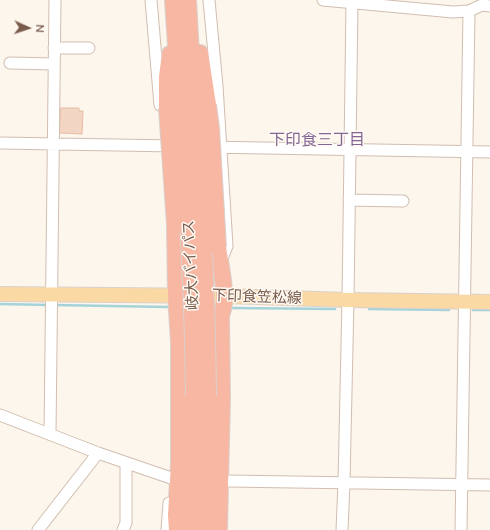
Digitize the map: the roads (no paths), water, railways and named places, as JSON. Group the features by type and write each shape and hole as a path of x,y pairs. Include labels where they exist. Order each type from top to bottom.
{"highway":[{"name":"岐大バイパス","path":"173,0 182,20"},
{"name":"岐大バイパス","path":"188,0 182,20 187,106 187,191 192,297 201,396 205,530"},
{"path":"177,530 176,515 179,464 179,342 176,296 175,225 187,106 202,58 182,20"},
{"path":"187,106 211,128 218,247 225,302 221,316 222,397 219,530"},
{"name":"岐大バイパス","path":"192,530 201,396"}],"main road":[{"name":"下印食笠松線","path":"0,294 51,302 176,296 225,302 348,300 490,302"}],"street":[{"path":"50,434 52,144 55,0"},
{"path":"151,0 163,146 173,248 175,252"},
{"path":"209,0 222,147 227,246 220,264"},
{"path":"323,0 452,12 469,12 482,5 490,6"},
{"path":"342,530 348,300 352,2"},
{"path":"461,530 469,12"},
{"path":"54,48 89,48"},
{"path":"10,63 54,64"},
{"path":"0,144 490,152"},
{"path":"349,200 403,201"},
{"path":"225,302 228,315 228,481 226,530"},
{"path":"167,530 172,478 174,353 179,342"},
{"path":"0,415 98,453 172,478"},
{"path":"38,530 98,453"},
{"path":"123,530 126,522 126,463"},
{"path":"228,481 490,485"}],"waterway":[{"path":"0,304 49,305"},
{"path":"54,305 167,307"},
{"path":"230,308 335,309"},
{"path":"369,309 449,310"},
{"path":"473,310 490,310"}],"district":[{"name":"下印食三丁目","path":"317,140"}]}
